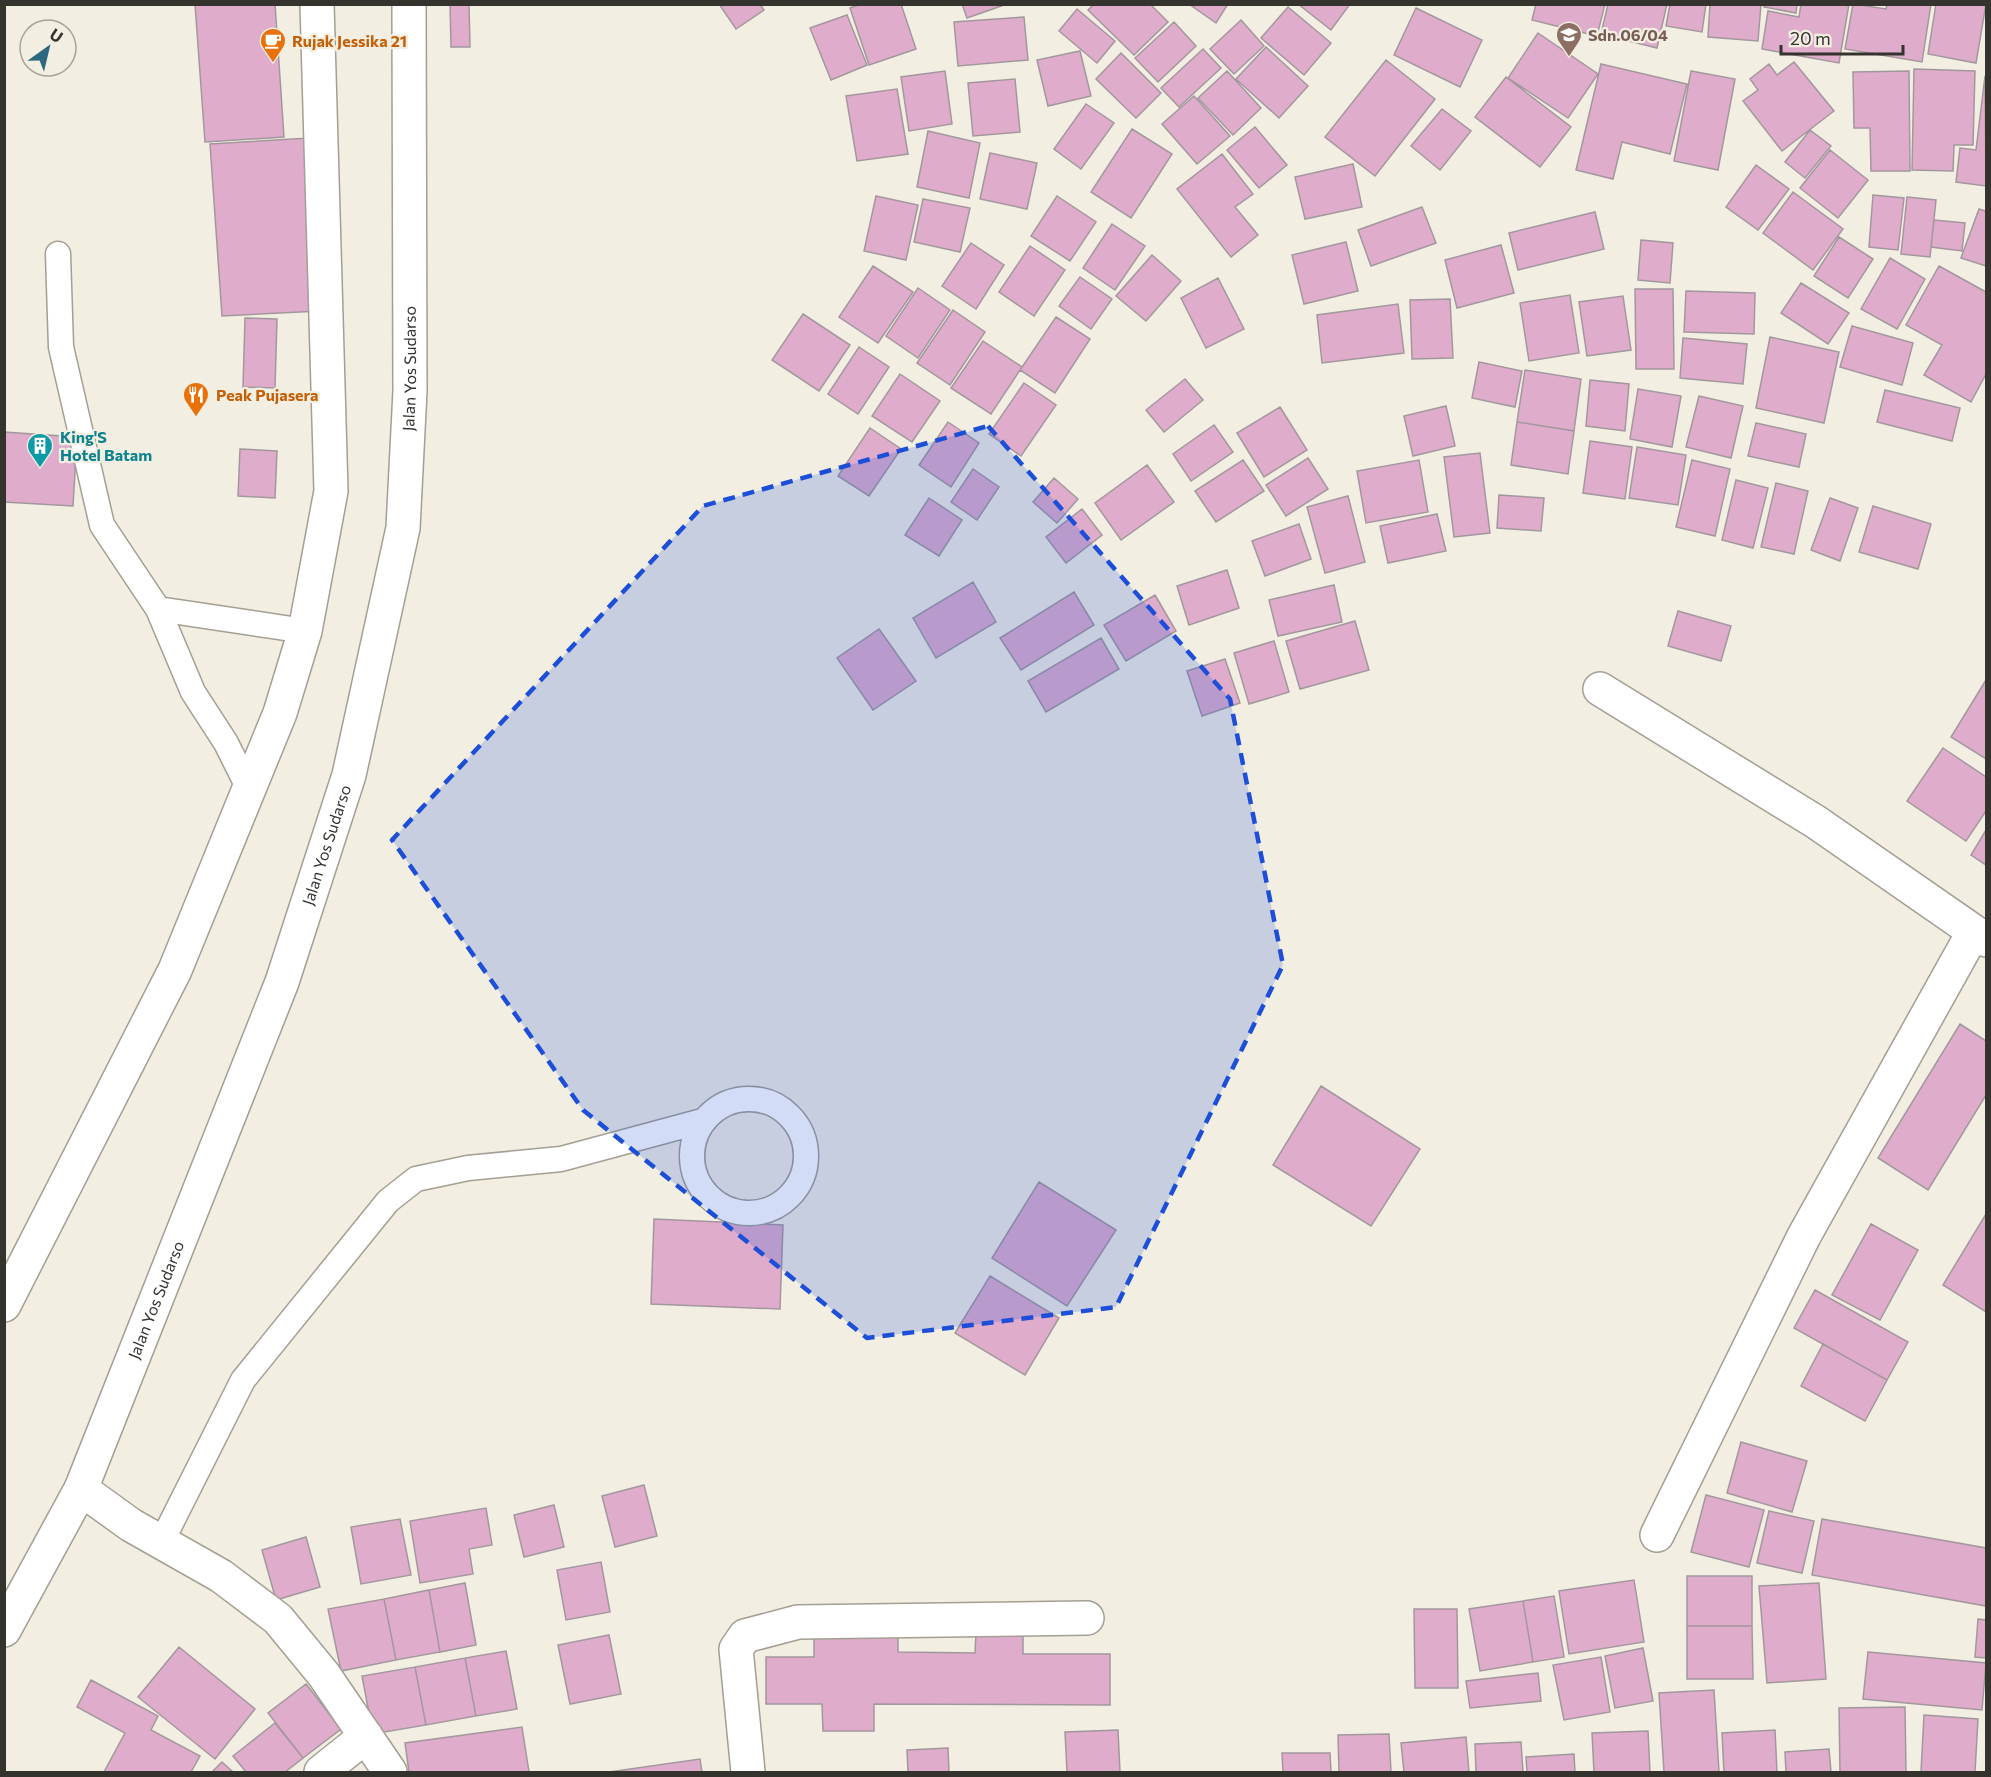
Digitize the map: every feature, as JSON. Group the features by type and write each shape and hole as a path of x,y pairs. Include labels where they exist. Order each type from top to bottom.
{"main road":[{"path":"4,1305 175,970 280,713 305,631 331,491 317,4"},
{"name":"Jalan Yos Sudarso","path":"9,1613 81,1488 282,982 349,776 403,528 410,392 409,4"},
{"path":"1600,690 1816,822 1980,936 1804,1236 1657,1535"},
{"path":"81,1488 131,1525 221,1576 278,1619 324,1675 390,1773"},
{"path":"748,1773 736,1649 745,1636 757,1630 798,1622 1087,1618"},
{"path":"321,1773 366,1736"}],"lane":[{"path":"58,254 61,347 102,525 158,609 193,692 226,743 249,789"},
{"path":"158,609 305,631"},
{"path":"161,1543 243,1380 388,1201 417,1179 468,1168 561,1159 702,1121 717,1107 735,1099 755,1098 774,1104 790,1115 802,1132 806,1150 806,1168 799,1185 788,1199 772,1209 755,1213 736,1212 720,1206 706,1194 696,1178 691,1159 693,1139 702,1121"}],"highlighted area":[{"path":"988,426 1230,699 1283,965 1116,1307 867,1338 583,1110 392,840 703,506"}],"building":[{"path":"195,4 275,4 284,137 205,142"},
{"path":"450,4 469,4 470,47 451,47"},
{"path":"719,4 760,4 764,10 736,29"},
{"path":"861,4 901,4 916,49 869,65 850,8"},
{"path":"962,4 1007,4 967,18"},
{"path":"1094,4 1150,4 1168,22 1134,55 1088,10"},
{"path":"1189,4 1228,4 1216,23"},
{"path":"1298,4 1350,4 1331,30"},
{"path":"1536,4 1605,4 1597,36 1532,20"},
{"path":"1608,4 1667,4 1657,48 1601,34"},
{"path":"1670,4 1706,4 1702,32 1666,26"},
{"path":"1710,4 1761,4 1758,41 1708,37"},
{"path":"1765,4 1797,4 1796,13 1764,7"},
{"path":"1801,4 1849,4 1839,63 1762,49 1768,11 1799,17"},
{"path":"1853,4 1886,9 1887,4 1931,4 1922,62 1845,49"},
{"path":"1936,4 1986,4 1976,63 1928,54"},
{"path":"1288,7 1331,43 1304,75 1261,38"},
{"path":"1416,8 1482,40 1460,87 1394,55"},
{"path":"1077,9 1115,41 1097,63 1059,31"},
{"path":"847,15 867,65 831,80 810,28"},
{"path":"1024,17 1028,60 958,66 954,22"},
{"path":"1241,20 1264,46 1234,74 1210,49"},
{"path":"1174,22 1196,46 1158,82 1135,58"},
{"path":"1538,33 1598,74 1568,118 1508,78"},
{"path":"1266,47 1308,86 1279,118 1236,79"},
{"path":"1203,49 1221,68 1179,107 1161,88"},
{"path":"1080,51 1091,96 1048,106 1037,60"},
{"path":"1121,53 1161,93 1136,118 1096,79"},
{"path":"1386,60 1435,99 1375,176 1325,137"},
{"path":"1794,62 1834,111 1782,151 1743,101 1758,90 1750,79 1769,64 1777,75"},
{"path":"1601,64 1687,84 1670,154 1622,142 1613,179 1576,170"},
{"path":"1914,69 1975,71 1973,145 1954,145 1953,171 1912,170"},
{"path":"945,71 952,124 909,131 901,77"},
{"path":"1227,71 1261,108 1233,135 1198,98"},
{"path":"1691,71 1735,79 1718,170 1674,161"},
{"path":"1909,71 1910,171 1871,171 1870,128 1854,128 1853,72"},
{"path":"1985,76 1986,186 1956,182 1960,148 1976,150"},
{"path":"1506,77 1571,127 1540,167 1475,117"},
{"path":"1015,79 1020,132 973,136 968,83"},
{"path":"897,89 908,154 857,161 846,96"},
{"path":"1194,96 1230,136 1197,164 1162,124"},
{"path":"1086,104 1114,123 1081,169 1054,149"},
{"path":"1442,109 1471,131 1440,170 1411,146"},
{"path":"1255,127 1287,165 1259,188 1227,150"},
{"path":"1132,129 1172,154 1131,218 1091,192"},
{"path":"1810,130 1831,146 1805,178 1785,162"},
{"path":"928,131 980,143 969,198 917,187"},
{"path":"309,138 320,311 222,316 210,144"},
{"path":"1830,150 1868,180 1838,218 1800,188"},
{"path":"990,153 1037,163 1027,209 980,199"},
{"path":"1222,154 1253,194 1235,207 1258,235 1231,257 1177,189"},
{"path":"1353,164 1362,207 1305,219 1295,177"},
{"path":"1756,165 1789,189 1758,230 1726,207"},
{"path":"1793,192 1843,229 1813,270 1763,233"},
{"path":"1873,195 1904,198 1898,250 1869,247"},
{"path":"876,196 918,205 906,260 864,251"},
{"path":"1057,196 1096,222 1070,261 1031,236"},
{"path":"1907,197 1936,200 1930,257 1901,254"},
{"path":"923,199 970,208 960,252 914,242"},
{"path":"1422,207 1436,243 1371,266 1358,230"},
{"path":"1979,209 1986,211 1986,266 1961,258"},
{"path":"1595,212 1604,249 1518,270 1509,233"},
{"path":"1934,220 1965,223 1962,251 1931,247"},
{"path":"1112,224 1145,246 1115,290 1083,268"},
{"path":"1839,237 1873,259 1848,298 1814,276"},
{"path":"1641,240 1673,243 1670,283 1638,280"},
{"path":"1346,242 1358,291 1304,304 1292,255"},
{"path":"971,243 1004,265 976,309 942,286"},
{"path":"1501,245 1514,293 1457,308 1445,260"},
{"path":"1030,246 1065,270 1034,316 999,292"},
{"path":"1152,255 1181,281 1146,321 1116,296"},
{"path":"1890,258 1925,279 1897,329 1861,309"},
{"path":"873,266 913,292 878,343 839,317"},
{"path":"1939,266 1986,292 1986,374 1971,402 1924,375 1942,345 1906,325"},
{"path":"1080,277 1112,299 1091,329 1059,306"},
{"path":"1218,278 1244,329 1206,348 1181,298"},
{"path":"1801,283 1849,313 1828,344 1781,313"},
{"path":"918,288 950,310 918,358 886,336"},
{"path":"1635,289 1673,289 1674,369 1636,369"},
{"path":"1686,291 1755,293 1754,334 1684,332"},
{"path":"1570,295 1579,353 1529,361 1520,303"},
{"path":"1623,296 1631,350 1587,356 1579,302"},
{"path":"1450,299 1453,358 1412,359 1410,300"},
{"path":"1398,304 1404,353 1322,363 1317,315"},
{"path":"953,310 985,332 950,385 917,363"},
{"path":"803,314 850,345 819,391 772,360"},
{"path":"1056,317 1090,339 1055,393 1020,370"},
{"path":"245,318 277,319 275,388 243,387"},
{"path":"1852,326 1913,343 1902,385 1840,367"},
{"path":"1770,337 1839,352 1824,423 1756,408"},
{"path":"1683,338 1747,344 1743,384 1680,378"},
{"path":"983,341 1022,367 991,414 951,388"},
{"path":"859,347 889,367 858,414 828,394"},
{"path":"1479,362 1522,371 1515,407 1472,398"},
{"path":"1525,370 1581,379 1574,431 1517,422"},
{"path":"900,374 940,401 912,442 872,416"},
{"path":"1185,379 1203,400 1164,432 1146,410"},
{"path":"1590,380 1629,384 1625,431 1586,426"},
{"path":"1024,383 1056,405 1021,456 989,434"},
{"path":"1638,389 1681,396 1672,447 1630,439"},
{"path":"1885,390 1960,408 1952,441 1877,422"},
{"path":"1699,396 1743,406 1731,458 1686,447"},
{"path":"1446,406 1455,446 1413,456 1404,416"},
{"path":"1280,407 1307,450 1264,477 1237,433"},
{"path":"948,422 979,443 951,487 919,465"},
{"path":"1517,422 1574,431 1568,474 1511,465"},
{"path":"1756,423 1806,434 1799,467 1748,456"},
{"path":"1214,425 1233,452 1191,481 1173,454"},
{"path":"870,428 901,449 869,496 838,476"},
{"name":"King'S Hotel Batam","path":"4,432 77,437 73,506 4,502"},
{"path":"1590,441 1632,447 1625,499 1583,493"},
{"path":"1637,447 1686,455 1678,505 1629,498"},
{"path":"240,449 277,451 275,498 238,496"},
{"path":"1480,453 1490,533 1454,537 1444,457"},
{"path":"1308,458 1328,489 1286,516 1266,485"},
{"path":"1243,460 1264,491 1216,522 1195,491"},
{"path":"1419,460 1428,512 1366,523 1357,471"},
{"path":"1692,460 1730,469 1715,536 1676,527"},
{"path":"1147,465 1174,502 1121,540 1095,503"},
{"path":"973,469 999,487 977,520 951,502"},
{"path":"1054,478 1078,499 1057,523 1033,502"},
{"path":"1736,480 1768,488 1753,548 1722,540"},
{"path":"1776,483 1808,491 1794,554 1761,547"},
{"path":"1499,495 1544,498 1541,531 1497,528"},
{"path":"1348,496 1365,562 1325,573 1307,507"},
{"path":"929,498 962,520 939,556 905,535"},
{"path":"1830,498 1858,508 1840,561 1811,550"},
{"path":"1873,506 1931,524 1918,569 1859,552"},
{"path":"1082,509 1102,535 1066,563 1046,537"},
{"path":"1437,514 1446,551 1388,563 1380,526"},
{"path":"1299,524 1311,559 1265,576 1252,541"},
{"path":"1227,570 1239,608 1189,625 1177,586"},
{"path":"973,582 996,622 936,658 913,618"},
{"path":"1334,585 1342,622 1278,636 1269,600"},
{"path":"1074,592 1094,625 1021,670 1000,638"},
{"path":"1155,595 1176,631 1126,661 1104,625"},
{"path":"1678,611 1731,626 1721,661 1668,646"},
{"path":"1355,621 1369,670 1300,689 1286,641"},
{"path":"879,629 916,681 873,710 837,658"},
{"path":"1101,638 1119,669 1046,712 1028,681"},
{"path":"1274,641 1289,692 1249,704 1234,653"},
{"path":"1225,659 1240,703 1202,716 1187,671"},
{"path":"1986,680 1986,759 1951,737"},
{"path":"1943,748 1986,777 1986,811 1966,841 1907,801"},
{"path":"1986,830 1986,865 1971,855"},
{"path":"1960,1024 1986,1041 1986,1095 1928,1190 1878,1158"},
{"path":"1321,1086 1420,1149 1371,1226 1273,1165"},
{"path":"1039,1182 1116,1230 1067,1306 992,1258"},
{"path":"1986,1214 1986,1312 1943,1285"},
{"path":"654,1219 783,1225 780,1309 651,1304"},
{"path":"1871,1224 1918,1250 1880,1320 1832,1295"},
{"path":"990,1276 1059,1318 1025,1375 955,1333"},
{"path":"1815,1290 1908,1342 1887,1380 1794,1328"},
{"path":"1823,1344 1887,1380 1865,1421 1801,1386"},
{"path":"1741,1442 1807,1461 1792,1512 1727,1493"},
{"path":"644,1485 657,1536 615,1547 602,1496"},
{"path":"1706,1495 1764,1510 1749,1567 1691,1552"},
{"path":"554,1505 564,1547 524,1557 514,1515"},
{"path":"486,1508 492,1545 469,1549 473,1574 420,1583 410,1521"},
{"path":"1769,1511 1814,1521 1802,1573 1757,1563"},
{"path":"400,1519 411,1575 361,1584 351,1527"},
{"path":"1822,1519 1986,1548 1986,1606 1812,1575"},
{"path":"306,1537 320,1587 276,1600 262,1550"},
{"path":"601,1562 610,1612 566,1620 557,1570"},
{"path":"1687,1576 1752,1576 1752,1626 1687,1626"},
{"path":"1634,1580 1644,1642 1569,1654 1559,1591"},
{"path":"465,1583 476,1645 440,1652 429,1590"},
{"path":"1819,1583 1826,1679 1767,1683 1759,1586"},
{"path":"429,1590 440,1652 396,1660 384,1599"},
{"path":"1554,1596 1564,1657 1533,1662 1523,1601"},
{"path":"384,1599 396,1660 341,1671 328,1609"},
{"path":"1523,1601 1533,1662 1480,1671 1469,1609"},
{"path":"1414,1609 1457,1609 1458,1688 1415,1688"},
{"path":"1978,1619 1986,1620 1986,1658 1975,1657"},
{"path":"1687,1626 1752,1626 1753,1679 1687,1679"},
{"path":"814,1630 898,1630 898,1652 975,1653 976,1632 1023,1631 1023,1654 1110,1654 1110,1705 874,1704 874,1731 823,1731 822,1704 766,1704 766,1657 814,1657"},
{"path":"609,1635 621,1694 570,1704 558,1645"},
{"path":"179,1647 255,1709 215,1759 138,1697"},
{"path":"1643,1648 1653,1701 1615,1708 1605,1656"},
{"path":"506,1651 517,1709 476,1716 465,1658"},
{"path":"1868,1652 1986,1663 1982,1710 1863,1699"},
{"path":"1601,1657 1610,1712 1564,1720 1553,1665"},
{"path":"465,1658 476,1716 426,1725 415,1667"},
{"path":"415,1667 426,1725 373,1734 362,1676"},
{"path":"1538,1673 1541,1701 1470,1708 1466,1681"},
{"path":"91,1680 158,1716 151,1730 200,1756 191,1772 104,1772 125,1733 77,1707"},
{"path":"306,1684 341,1729 303,1758 268,1713"},
{"path":"1714,1690 1719,1772 1664,1772 1659,1693"},
{"path":"1905,1707 1906,1772 1840,1772 1839,1708"},
{"path":"1924,1715 1978,1719 1975,1772 1921,1772"},
{"path":"275,1723 303,1758 285,1772 246,1772 233,1756"},
{"path":"522,1727 529,1772 409,1772 405,1743"},
{"path":"1118,1730 1120,1772 1067,1772 1065,1732"},
{"path":"1775,1730 1777,1772 1724,1772 1722,1733"},
{"path":"1648,1731 1650,1772 1594,1772 1592,1733"},
{"path":"1389,1734 1391,1772 1339,1772 1338,1735"},
{"path":"1466,1737 1469,1772 1404,1772 1401,1743"},
{"path":"1521,1742 1523,1772 1476,1772 1475,1744"},
{"path":"948,1748 949,1772 908,1772 907,1750"},
{"path":"1829,1749 1831,1772 1786,1772 1785,1752"},
{"path":"1282,1753 1330,1753 1331,1772 1283,1772"},
{"path":"1574,1754 1575,1772 1527,1772 1526,1757"},
{"path":"700,1759 702,1772 609,1772"},
{"path":"222,1762 233,1772 212,1772"}],"place":[{"name":"Sdn.06/04","path":"1569,58"},
{"name":"Rujak Jessika 21","path":"273,64"},
{"name":"Peak Pujasera","path":"196,418"},
{"name":"King'S Hotel Batam","path":"40,469"}]}
